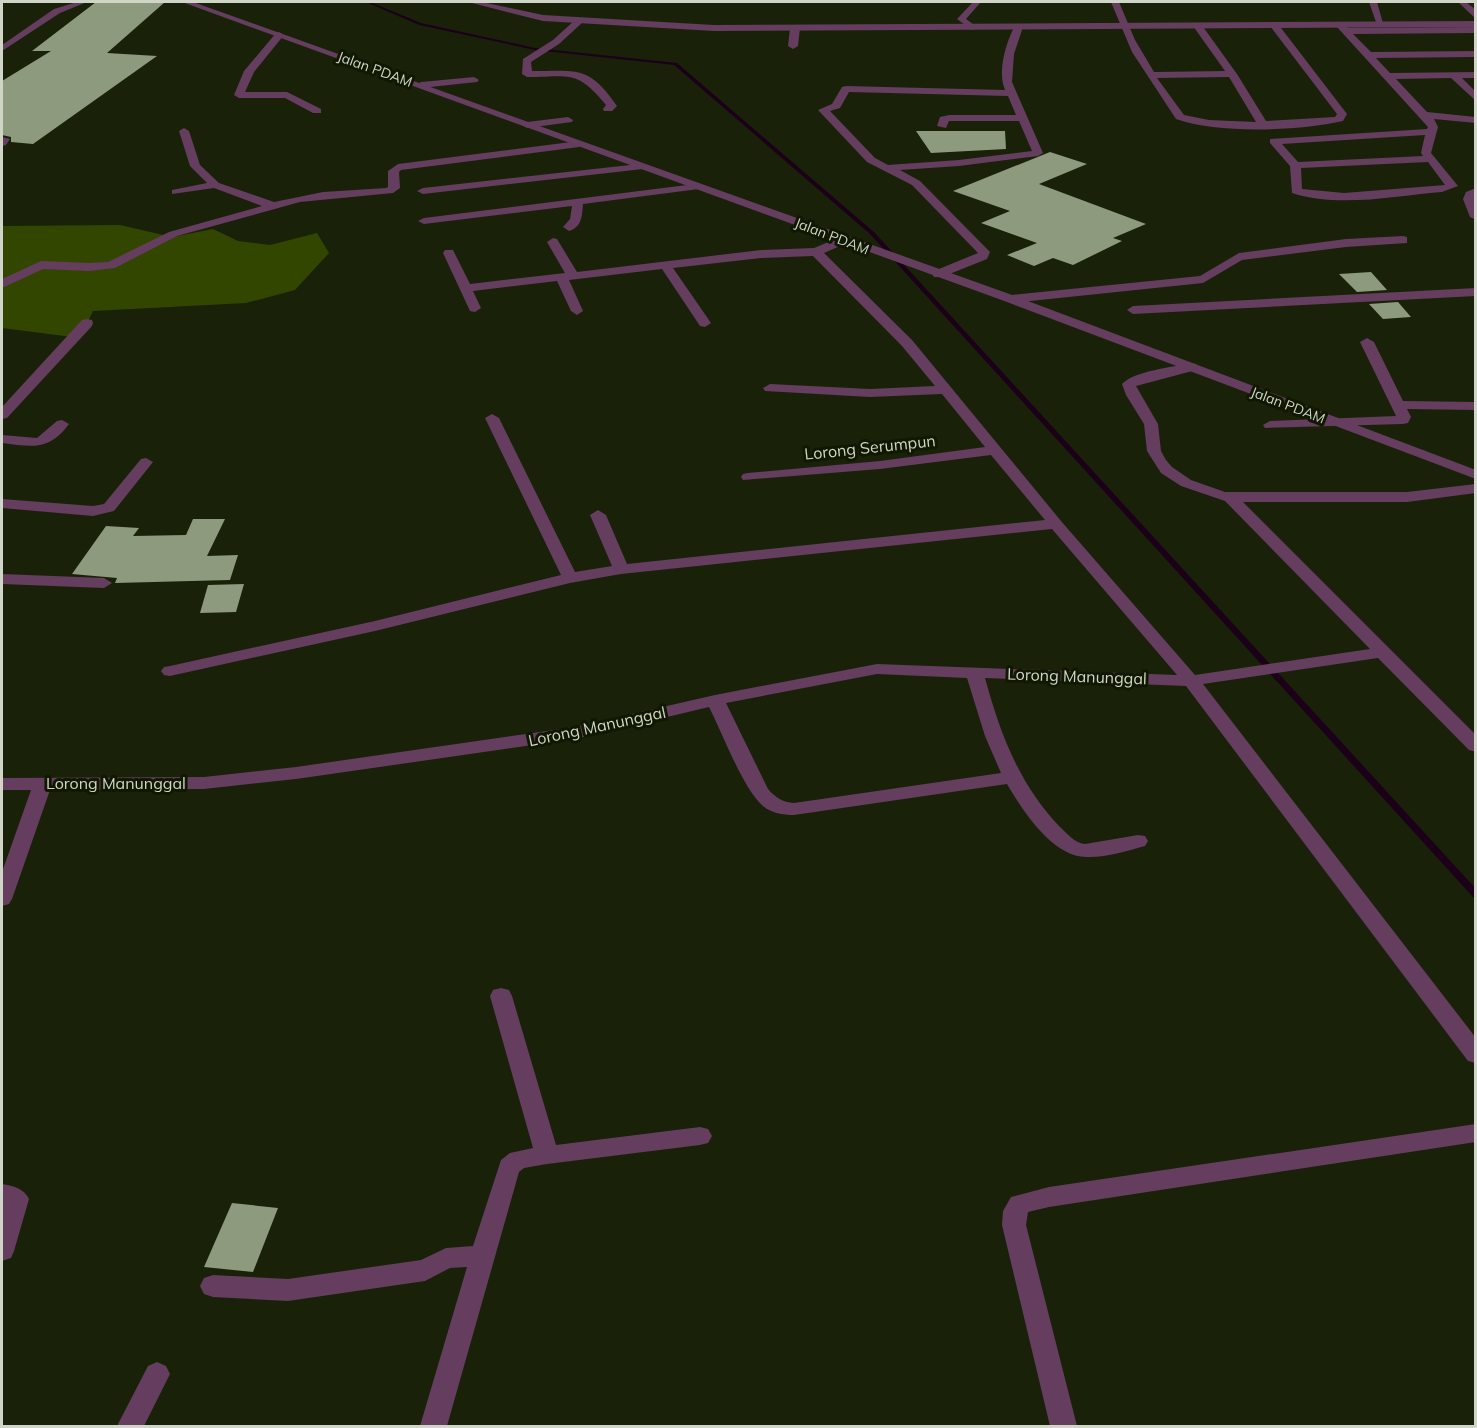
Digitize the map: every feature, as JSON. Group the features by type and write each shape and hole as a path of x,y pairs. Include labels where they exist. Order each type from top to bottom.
{"street":[{"name":"Jalan PDAM","path":"186,2 421,85 639,167 1011,299 1476,476"},
{"path":"472,2 543,18 578,22 703,28 1275,26 1476,30"},
{"path":"972,27 961,19 976,2"},
{"path":"1115,2 1123,27 1150,75 1179,116 1196,122 1263,125 1314,123 1342,117 1332,99 1275,26"},
{"path":"1462,2 1476,16"},
{"path":"578,22 556,42 525,63 527,74 576,73 592,82 612,106 608,109"},
{"path":"1342,28 1381,25 1476,24"},
{"path":"1198,26 1232,74 1263,125"},
{"path":"885,168 959,163 1036,153 1038,150 1006,82 1009,54 1018,27"},
{"path":"793,46 795,28"},
{"path":"1342,28 1432,125 1431,132 1425,149 1429,159 1451,187 1339,195 1298,192 1295,188 1298,174 1295,165 1274,141 1431,132"},
{"path":"279,35 249,71 239,95 287,95 317,111"},
{"path":"1366,55 1476,54"},
{"path":"1150,75 1232,74"},
{"path":"1453,75 1475,98"},
{"path":"1386,76 1476,75"},
{"path":"421,85 474,80"},
{"path":"938,274 976,260 983,256 984,252 916,183 871,160 823,110 836,106 845,90 1011,93"},
{"path":"1424,115 1476,120"},
{"path":"942,126 944,119 949,118 1022,118"},
{"path":"527,125 568,120"},
{"path":"184,131 195,166 215,185 274,206"},
{"path":"2,284 41,265 89,267 111,265 173,234 274,206 323,195 389,191 395,185 393,171 402,166 579,144"},
{"path":"1295,165 1429,159"},
{"path":"423,191 639,167"},
{"path":"176,192 215,185"},
{"path":"424,221 695,187"},
{"path":"1476,191 1470,194 1469,199 1476,217"},
{"path":"569,227 576,220 578,201"},
{"path":"466,288 768,254 816,252 843,240"},
{"path":"1011,299 1196,280 1209,277 1239,257 1335,245 1403,240"},
{"path":"553,242 568,278 577,311"},
{"path":"816,252 907,343 1056,524 1191,681 1476,1055"},
{"path":"449,253 475,308"},
{"path":"665,265 705,323"},
{"path":"1133,310 1476,292"},
{"path":"2,415 87,322"},
{"path":"1270,425 1401,422 1404,417 1367,342"},
{"path":"1191,367 1129,384 1131,394 1151,424 1154,450 1164,468 1176,478 1196,488 1230,498 1407,497 1476,488"},
{"path":"770,388 870,393 944,390"},
{"path":"1397,405 1476,406"},
{"path":"492,418 570,578"},
{"path":"2,439 44,441 52,437 62,424"},
{"name":"Lorong Serumpun","path":"748,477 880,465 995,450"},
{"path":"2,504 93,512 104,510 112,504 146,462"},
{"path":"1230,498 1476,746"},
{"path":"598,515 621,569"},
{"path":"170,671 375,626 570,578 621,569 1056,524"},
{"path":"2,579 104,583"},
{"name":"Lorong Manunggal","path":"2,784 204,783 296,773 575,733 716,700 877,669 1191,681 1381,652"},
{"path":"974,672 993,732 1011,778 1037,816 1068,846 1084,850 1138,841"},
{"path":"716,700 760,791 769,802 780,808 794,809 1011,778"},
{"path":"2,899 43,783"},
{"path":"501,996 547,1155"},
{"path":"1063,1426 1014,1225 1014,1211 1020,1204 1049,1197 1476,1133"},
{"path":"433,1426 509,1167 518,1160 547,1155 700,1136"},
{"path":"2,1194 11,1195 17,1199 2,1251"},
{"path":"213,1286 269,1291 288,1290 425,1269 446,1258 483,1256"},
{"path":"130,1426 157,1374"}],"lane":[{"path":"2,49 57,11 83,2"},
{"path":"1373,2 1381,25"}],"green space":[{"path":"120,225 172,237 213,229 238,241 270,245 317,233 329,253 295,290 246,303 93,311 80,338 2,328 2,226"}],"building":[{"path":"96,2 165,2 107,53 157,56 33,144 11,142 11,137 2,135 2,81 51,51 32,51"},
{"path":"916,131 1005,131 1006,149 931,153"},
{"path":"1050,152 1087,164 1039,184 1146,224 1113,238 1122,241 1073,265 1053,258 1034,266 1007,255 1037,243 981,223 1010,211 953,191"},
{"path":"1371,272 1387,290 1357,292 1339,274"},
{"path":"1398,302 1411,317 1383,319 1369,304"},
{"path":"193,519 225,519 207,556 238,555 230,580 115,583 117,578 72,574 106,526 139,528 133,536 186,535"},
{"path":"244,584 236,612 200,613 208,585"},
{"path":"232,1203 278,1208 253,1272 204,1267"}],"waterway":[{"path":"368,2 420,24 535,49 675,64 872,233 1476,895"}]}
